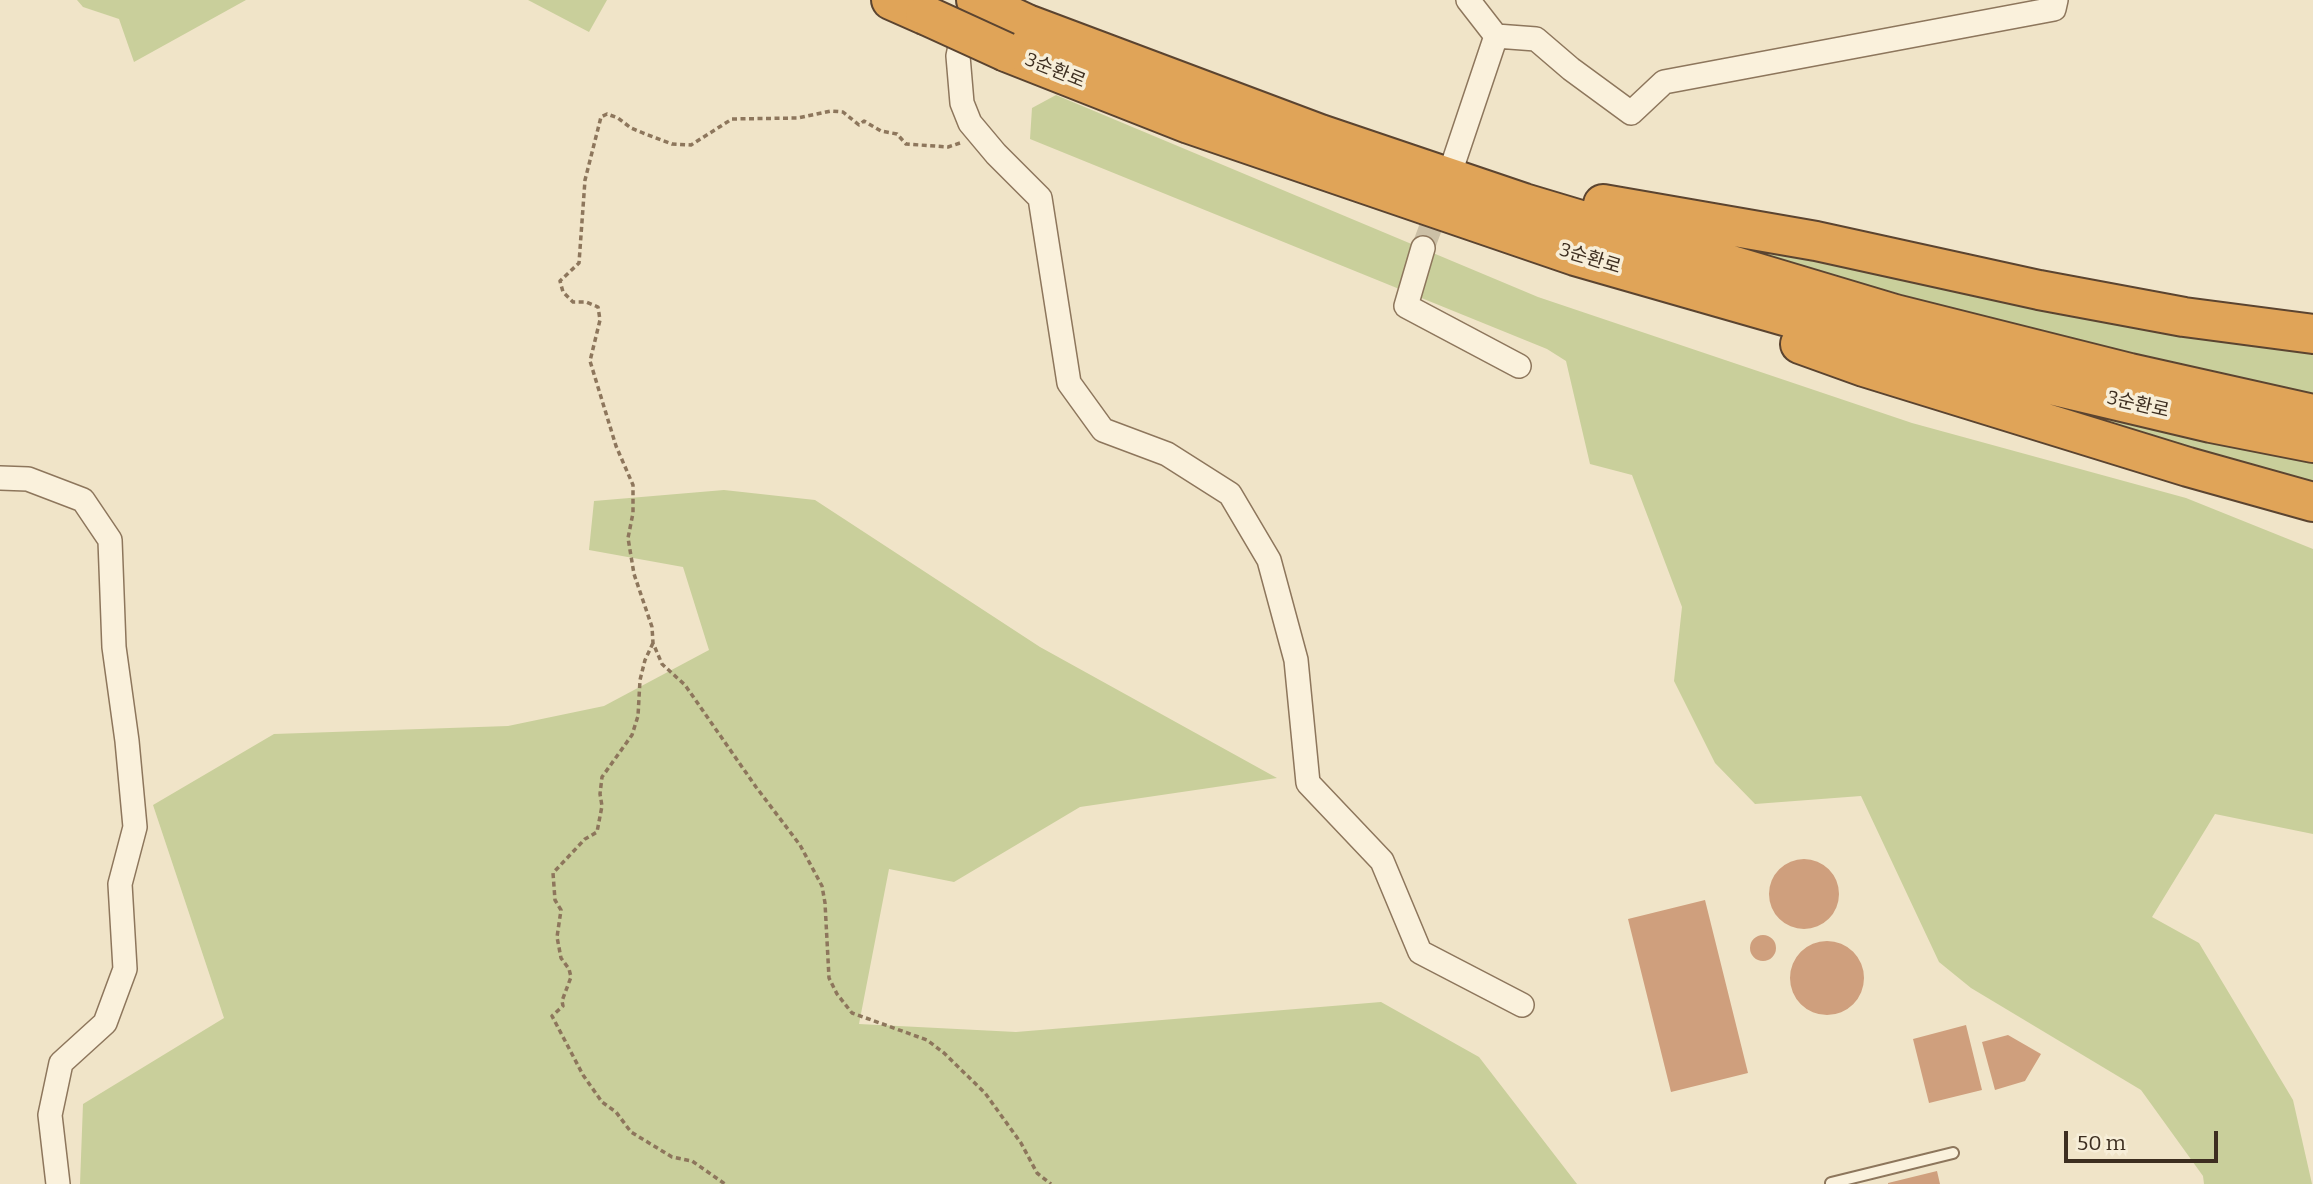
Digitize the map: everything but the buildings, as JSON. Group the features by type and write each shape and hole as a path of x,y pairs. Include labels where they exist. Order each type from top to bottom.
{"highway":[{"name":"3순환로","path":"973,0 1017,38 1189,124 1575,256 1903,349 2211,422 2313,443"},
{"name":"3순환로","path":"908,8 1017,38 1320,134 1444,169 1524,203 1895,314 2130,373 2313,414"},
{"path":"1285,157 1864,368 2313,502"},
{"path":"1444,169 1816,241 2039,290 2184,317 2313,334"}],"street":[{"path":"973,0 958,56 961,103 970,123 996,154 1040,198 1069,383 1103,430 1167,454 1230,494 1269,560 1296,660 1308,783 1382,861 1420,952 1522,1006"},
{"path":"1468,0 1496,36 1536,39 1571,69 1631,113 1664,82 2054,9 2056,0"},
{"path":"1444,169 1496,36"},
{"path":"1423,248 1406,306 1519,366"},
{"path":"0,478 28,479 83,500 110,541 114,647 135,827 120,884 125,969 105,1023 61,1063 50,1115 58,1184"}],"lane":[{"path":"1831,1183 1953,1153"}],"path":[{"path":"970,123 964,140 948,148 906,144 897,134 881,131 864,121 859,125 843,112 831,111 798,118 732,119 691,145 672,144 631,128 607,114 601,117 584,180 579,263 559,282 563,292 573,302 586,302 598,307 600,320 590,361 616,446 633,485 633,513 628,538 634,573 652,628 653,643 662,664 685,685 800,845 822,886 829,978 843,1004 852,1013 927,1040 944,1053 985,1093 1021,1143 1037,1173 1051,1184"},
{"path":"653,643 640,680 638,716 632,735 602,777 602,806 597,832 585,839 553,873 555,900 561,910 557,937 561,958 571,976 562,1001 563,1006 552,1016 583,1075 602,1102 616,1112 631,1132 672,1157 692,1161 724,1184"}],"green space":[{"path":"77,0 246,0 134,62 119,19 83,7"},
{"path":"528,0 607,0 589,32"},
{"path":"1056,95 1538,297 1912,423 2186,498 2313,549 2313,834 2215,814 2152,917 2199,943 2293,1100 2312,1184 2204,1184 2203,1176 2141,1090 1971,988 1939,962 1861,796 1755,804 1715,763 1674,681 1682,607 1632,475 1590,464 1566,361 1547,349 1030,139 1032,108"},
{"path":"1720,243 2313,347 2313,403 1953,309"},
{"path":"1758,318 2313,463 2313,490"},
{"path":"724,490 815,500 1040,647 1277,778 1080,807 954,882 889,869 859,1024 1016,1032 1381,1002 1479,1057 1577,1184 80,1184 83,1104 224,1018 153,805 274,734 508,726 604,706 709,650 683,567 589,550 594,501"}],"tunnel":[{"path":"1423,248 1441,199"}]}
